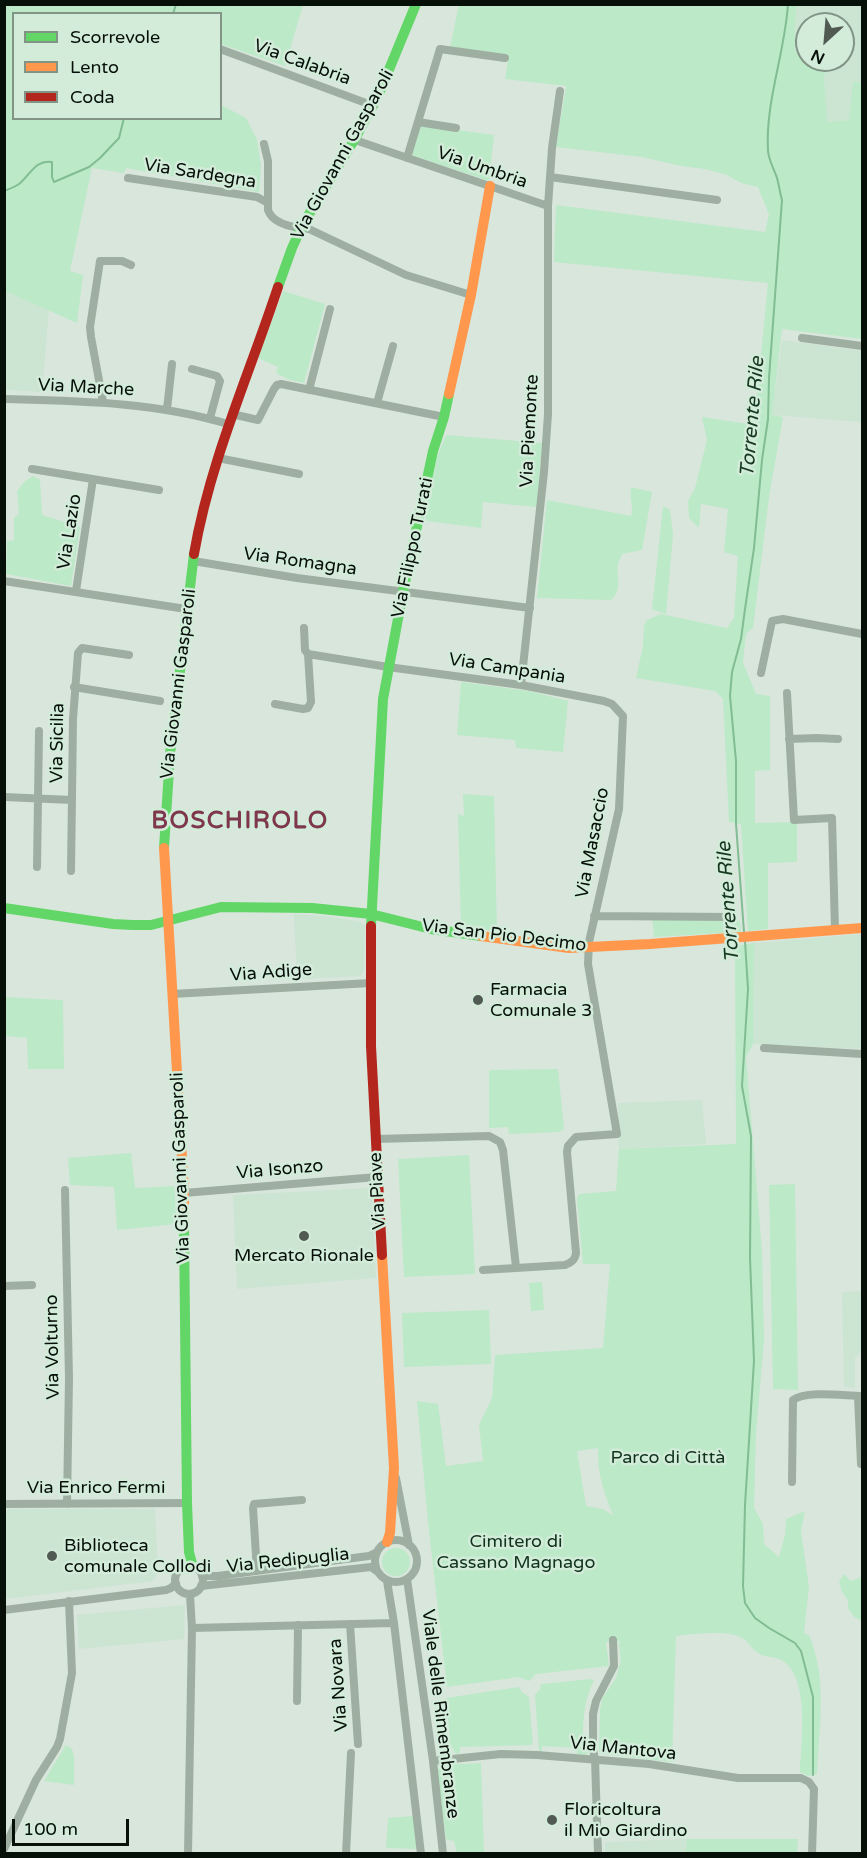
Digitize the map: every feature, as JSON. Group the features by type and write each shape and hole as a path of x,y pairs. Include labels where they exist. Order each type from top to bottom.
{"street":[{"name":"Via Giovanni Gasparoli","path":"189,1568 184,1192 163,847 168,773 186,609 206,498 230,419 296,239 374,106 416,4"},
{"path":"407,158 440,49 505,58"},
{"name":"Via Calabria","path":"222,50 374,106"},
{"name":"Via Piemonte","path":"521,685 548,414 548,206 560,91"},
{"name":"Via Umbria","path":"418,122 456,128"},
{"name":"Via Umbria","path":"355,140 548,206"},
{"name":"Via Sardegna","path":"264,144 268,161 267,203 269,215 274,219 294,227 309,229 406,275 471,295"},
{"path":"550,177 717,200"},
{"name":"Via Sardegna","path":"128,178 257,197 267,203"},
{"name":"Via Filippo Turati","path":"371,914 383,699 388,667 433,451 444,417 471,295 490,186"},
{"path":"103,402 90,327 100,261 122,261 131,266"},
{"path":"330,309 309,390 444,417"},
{"path":"802,338 862,346"},
{"path":"377,403 393,346"},
{"path":"166,409 172,364"},
{"path":"192,369 217,376 220,381 210,418"},
{"name":"Via Marche","path":"4,399 103,402 166,409 210,418 258,420 277,385 309,390"},
{"path":"218,458 299,474"},
{"name":"Via Lazio","path":"32,469 159,490"},
{"name":"Via Lazio","path":"76,591 93,479"},
{"name":"Via Romagna","path":"193,561 297,578 530,608"},
{"name":"Via Lazio","path":"4,581 186,609"},
{"path":"762,673 772,621 783,619 862,634"},
{"path":"275,704 303,709 308,708 311,702 308,654 304,650 304,628"},
{"name":"Via Sicilia","path":"71,871 74,687 78,653 82,648 129,655"},
{"name":"Via Campania","path":"308,654 521,685 604,701 618,709"},
{"name":"Via Sicilia","path":"74,687 160,701"},
{"path":"787,693 794,820 831,818 835,930"},
{"name":"Via Masaccio","path":"516,1267 565,1264 571,1263 575,1258 568,1146 576,1137 617,1134 588,964 588,948 619,809 623,716 618,709"},
{"name":"Via Sicilia","path":"37,867 39,731"},
{"path":"789,740 838,739"},
{"name":"Via Sicilia","path":"4,797 72,800"},
{"name":"Via San Pio Decimo","path":"4,908 114,924 151,925 211,909 232,906 312,908 371,914 431,929 569,948 862,928"},
{"name":"Via Piave","path":"371,914 371,1063 394,1468 390,1533 387,1542"},
{"path":"594,916 732,916"},
{"name":"Via Adige","path":"172,994 371,982"},
{"path":"764,1048 862,1054"},
{"path":"375,1139 489,1136 500,1142 503,1150 516,1267 483,1269"},
{"name":"Via Isonzo","path":"184,1192 377,1177"},
{"name":"Via Volturno","path":"65,1190 69,1378 67,1504"},
{"path":"4,1286 32,1285"},
{"path":"792,1482 793,1400 799,1396 860,1396 861,1464"},
{"name":"Via Piave","path":"394,1468 409,1545"},
{"name":"Via Redipuglia","path":"257,1571 253,1508 255,1504 302,1500"},
{"name":"Via Enrico Fermi","path":"4,1504 187,1503"},
{"path":"400,1540 409,1545 414,1550 417,1561 415,1571 408,1579 398,1582 387,1581 375,1566 377,1552 387,1542 400,1540"},
{"name":"Via Redipuglia","path":"202,1576 208,1578 369,1556 377,1552"},
{"path":"4,1610 166,1590 176,1583 178,1573 189,1568 197,1569 202,1576 201,1587 190,1595"},
{"name":"Via Redipuglia","path":"201,1587 362,1568 371,1568 378,1572"},
{"name":"Viale delle Rimembranze","path":"408,1579 433,1761 443,1854"},
{"name":"Viale delle Rimembranze","path":"387,1581 421,1854"},
{"path":"176,1583 181,1591 190,1595"},
{"path":"188,1854 192,1628 190,1595"},
{"path":"4,1849 36,1780 60,1739 72,1673 69,1601"},
{"name":"Via Novara","path":"192,1628 394,1623"},
{"name":"Via Novara","path":"350,1624 358,1744"},
{"path":"297,1701 298,1625"},
{"path":"598,1854 593,1714 596,1701 614,1666 613,1640"},
{"path":"346,1854 351,1753"},
{"name":"Via Mantova","path":"433,1761 501,1754 649,1764 738,1778 801,1779 809,1782 814,1790 812,1854"}],"shaded area":[{"path":"796,5 862,5 862,83 853,81 849,120 827,122 824,75 827,72 855,72 855,12 796,12"},
{"path":"4,291 49,309 42,392 5,390"},
{"path":"782,340 862,351 862,422 772,415"},
{"path":"294,914 325,916 360,922 365,925 364,971 360,976 297,979"},
{"path":"862,934 862,1049 753,1044 754,943"},
{"path":"702,1100 706,1144 619,1149 618,1103"},
{"name":"Mercato Rionale","path":"372,1188 376,1278 237,1289 233,1195"},
{"path":"862,1291 862,1351 855,1358 855,1388 844,1387 842,1292"},
{"path":"9,1509 155,1509 158,1572 153,1581 5,1599 4,1512"},
{"path":"185,1605 184,1639 79,1649 77,1615"},
{"path":"687,1839 686,1854 605,1853 605,1842"}],"green space":[{"path":"4,5 303,5 285,66 222,44 222,12 12,12 12,120 222,120 222,106 246,118 257,140 261,166 259,192 126,168 124,173 92,168 70,271 83,275 77,323 5,291"},
{"path":"459,5 796,5 795,72 827,72 824,75 827,122 849,120 853,81 862,83 862,339 782,329 772,415 783,417 769,497 753,628 746,634 743,663 756,694 770,696 770,770 755,771 755,823 797,822 797,862 768,863 768,929 748,931 741,824 729,822 723,699 715,691 636,678 643,646 644,625 647,620 661,614 727,628 734,618 738,556 724,552 728,509 701,504 699,528 689,518 688,501 695,488 707,440 702,417 754,425 768,283 554,262 556,205 765,232 769,215 758,187 741,183 727,175 642,157 556,147 566,86 505,79 509,55 450,47"},
{"path":"420,125 494,135 489,181 412,155"},
{"path":"283,291 325,304 304,383 290,380 276,373 278,367 258,358"},
{"path":"446,435 542,443 537,507 483,502 481,528 427,521 424,515 437,457"},
{"path":"33,476 40,480 42,515 80,527 71,586 6,574 7,541 14,540 14,518 19,514 17,491 25,481"},
{"path":"631,487 652,492 642,550 622,554 618,564 618,587 615,596 611,600 537,598 547,500 631,516"},
{"path":"663,506 670,510 673,535 666,614 652,609"},
{"path":"461,682 529,691 568,701 563,752 516,748 515,740 457,735"},
{"path":"463,794 494,796 497,931 461,927 458,814 464,816"},
{"path":"652,918 740,921 741,932 654,937"},
{"path":"754,943 753,1044 746,1057 762,1251 764,1340 756,1433 754,1508 763,1524 764,1544 779,1557 785,1535 786,1519 805,1511 801,1531 809,1587 804,1633 809,1635 815,1652 819,1669 821,1704 817,1774 808,1776 800,1772 801,1696 792,1670 780,1659 760,1654 744,1639 730,1634 676,1636 672,1762 602,1754 599,1751 602,1699 616,1678 621,1660 619,1643 621,1641 606,1642 609,1666 536,1674 529,1681 519,1677 447,1687 417,1401 438,1404 446,1466 483,1461 479,1425 492,1398 495,1355 603,1348 610,1264 583,1264 577,1199 579,1194 616,1191 619,1149 736,1144 735,946","holes":["598,1448 602,1483 613,1515 603,1509 586,1506 577,1451"]},
{"path":"5,997 63,1000 64,1069 28,1069 27,1038 5,1036"},
{"path":"558,1069 564,1129 559,1132 509,1134 508,1127 489,1128 489,1070"},
{"path":"131,1153 135,1188 174,1186 177,1224 117,1230 114,1187 70,1185 68,1158"},
{"path":"469,1155 475,1274 404,1277 398,1159"},
{"path":"795,1184 798,1390 773,1389 769,1185"},
{"path":"542,1282 544,1310 531,1311 529,1283"},
{"path":"489,1310 491,1364 404,1367 402,1313"},
{"path":"396,1548 406,1552 410,1562 406,1572 396,1576 386,1572 382,1562 386,1552"},
{"path":"844,1574 851,1581 862,1577 862,1621 854,1617 848,1608 848,1600 842,1592 839,1581"},
{"path":"594,1680 584,1712 583,1729 583,1746 590,1746 588,1753 577,1754 577,1748 542,1746 542,1752 539,1751 535,1695 541,1684"},
{"path":"519,1687 529,1697 533,1745 460,1747 460,1753 456,1754 447,1739 450,1738 446,1698"},
{"path":"66,1745 72,1749 74,1756 74,1785 44,1781"},
{"path":"481,1763 484,1853 457,1853 454,1841 446,1839 437,1770 444,1765"},
{"path":"413,1816 417,1849 386,1848 388,1818"},
{"path":"687,1839 798,1839 797,1853 686,1853"}],"waterway":[{"path":"174,12 176,4"},
{"name":"Torrente Rile","path":"744,932 736,824 736,761 730,696 732,672 741,639 754,548 768,419 782,200 777,178 770,162 768,133 769,114 788,4"},
{"path":"4,191 19,184 37,165 42,163 52,162 54,182 89,167 119,138 124,120"},
{"name":"Torrente Rile","path":"745,941 748,989 742,1086 751,1136 750,1258 754,1361 745,1505 743,1586 745,1603 755,1618 795,1643 801,1651 813,1697 813,1775"}],"traffic: fast":[{"path":"278,287 303,224 356,137 381,89 416,4"},
{"path":"371,926 383,699 433,451 449,394"},
{"path":"164,848 170,754 194,554"},
{"path":"4,908 133,925 151,925 221,907 312,908 371,914 431,929 481,936"},
{"path":"184,1228 187,1503 189,1552 193,1567"}],"traffic: slow":[{"path":"449,394 471,295 490,186"},
{"path":"164,848 184,1193 184,1228"},
{"path":"481,936 569,948 862,928"},
{"path":"382,1255 394,1468 390,1533 387,1542"}],"traffic: jam":[{"path":"194,554 201,519 220,452 278,287"},
{"path":"371,926 371,1046 382,1255"}],"place":[{"name":"Farmacia Comunale 3","path":"478,1000"},
{"name":"Mercato Rionale","path":"304,1236"},
{"name":"Biblioteca comunale Collodi","path":"52,1556"},
{"name":"Floricoltura il Mio Giardino","path":"552,1820"}],"district":[{"name":"BOSCHIROLO","path":"240,822"}],"park label":[{"name":"Parco di Città","path":"668,1458"},
{"name":"Cimitero di Cassano Magnago","path":"516,1552"}]}
